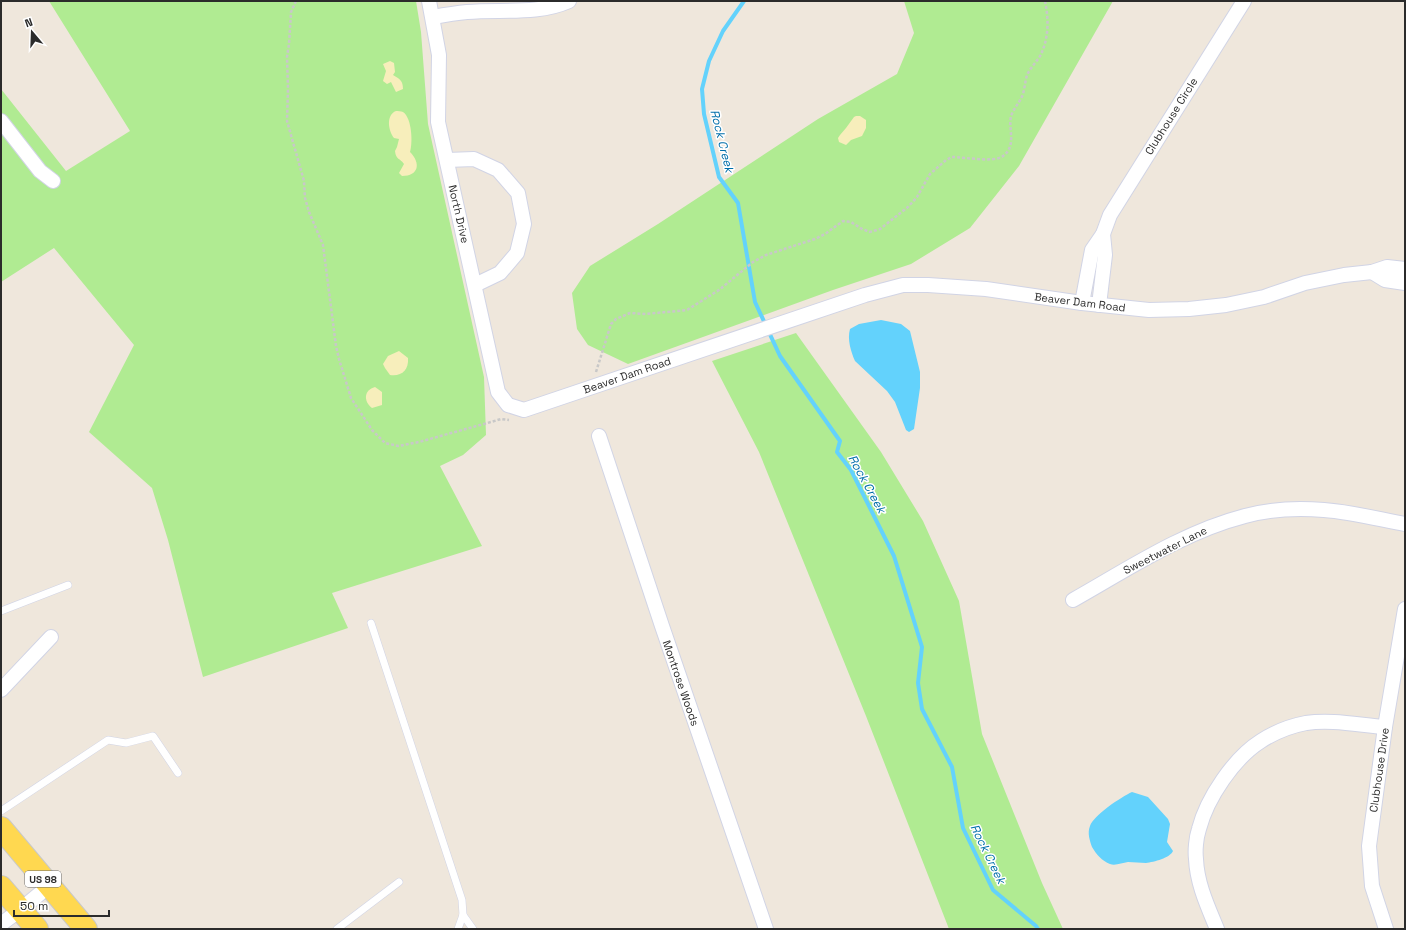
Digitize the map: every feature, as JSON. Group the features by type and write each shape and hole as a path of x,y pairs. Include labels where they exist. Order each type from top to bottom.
{"main road":[{"name":"US 98","path":"1,828 86,929"},
{"path":"1,887 37,929"}],"street":[{"name":"North Drive","path":"429,1 439,55 438,122 498,392 508,405 524,410"},
{"path":"433,17 466,12 531,10 557,6 569,1"},
{"name":"Clubhouse Circle","path":"1082,303 1092,250 1102,234 1110,215 1244,1"},
{"path":"1,121 40,172 54,181"},
{"path":"446,160 474,159 486,164 498,170 518,193 524,224 517,253 500,273 475,285"},
{"path":"1099,305 1105,255 1102,234"},
{"name":"Beaver Dam Road","path":"524,410 789,320 865,295 903,285 928,285 986,289 1082,303 1149,310 1189,309 1226,305 1264,297 1305,284 1344,275 1372,272 1387,267 1405,269"},
{"path":"1372,272 1385,280 1405,282"},
{"name":"Montrose Woods","path":"599,436 662,626 766,929"},
{"name":"Sweetwater Lane","path":"1073,600 1185,538 1209,527 1246,515 1291,510 1324,510 1405,524"},
{"name":"Clubhouse Drive","path":"1386,929 1372,886 1369,846 1385,727 1405,609"},
{"path":"1,690 51,637"},
{"path":"1217,929 1200,889 1196,859 1198,830 1209,804 1223,780 1240,759 1260,742 1282,730 1307,723 1329,722 1385,727"},
{"path":"1,924 49,886"}],"lane":[{"path":"1,611 68,585"},
{"path":"371,623 462,900 463,915 458,929"},
{"path":"1,811 108,740 126,743 153,736 178,773"},
{"path":"337,929 398,882"},
{"path":"463,915 473,929"}],"path":[{"path":"296,1 291,12 290,44 287,57 287,121 304,181 307,205 313,224 323,245 339,360 350,393 359,410 372,430 385,443 398,446 435,438"},
{"path":"590,388 612,324 616,319 630,313 646,314 687,310 719,290 753,262 766,255 815,239 825,234 843,221 851,222 870,232 880,229 908,207 930,174 946,160 952,157 993,160 1003,157 1006,154 1011,142 1010,119 1012,113 1023,94 1028,74 1041,54 1045,41 1048,22 1045,1"}],"green space":[{"path":"49,1 416,1 421,32 428,124 484,377 486,435 463,455 440,466 482,546 332,593 348,628 203,677 168,540 152,488 89,432 134,345 54,248 1,282 1,89 66,171 130,131"},
{"path":"904,1 1113,1 1019,166 970,228 911,264 833,290 628,364 588,345 577,329 572,293 590,266 658,224 818,119 897,74 914,33"},
{"path":"796,333 881,452 923,521 959,601 982,734 1042,883 1063,929 949,929 866,716 759,452 712,361"}],"sand":[{"path":"390,61 394,63 395,72 393,75 402,82 403,89 396,92 391,82 387,84 383,81 386,71 383,64"},
{"path":"396,111 403,112 406,115 410,125 410,152 414,156 417,164 415,171 412,174 402,176 399,173 404,164 397,157 395,151 399,139 394,138 389,127 389,119"},
{"path":"856,116 860,116 866,120 866,128 862,136 851,140 846,145 839,142 838,138"},
{"path":"399,351 408,358 406,369 401,374 390,375 383,364 388,356"},
{"path":"375,387 382,392 382,405 372,408 367,402 366,396 371,388"}],"water":[{"path":"881,320 901,324 910,331 920,372 920,388 914,429 909,432 906,430 895,402 887,391 855,361 851,350 849,341 850,329 859,324"},
{"path":"1132,792 1148,797 1168,819 1170,824 1167,842 1173,851 1169,856 1157,861 1144,863 1128,862 1112,865 1104,861 1095,852 1089,837 1089,829 1102,812"}],"waterway":[{"name":"Rock Creek","path":"744,1 723,31 709,61 702,89 704,114 719,177 738,203 755,302 780,356 840,441 837,452 851,470 894,556 922,647 918,683 922,709 952,767 963,828 993,890 1038,929"}]}
